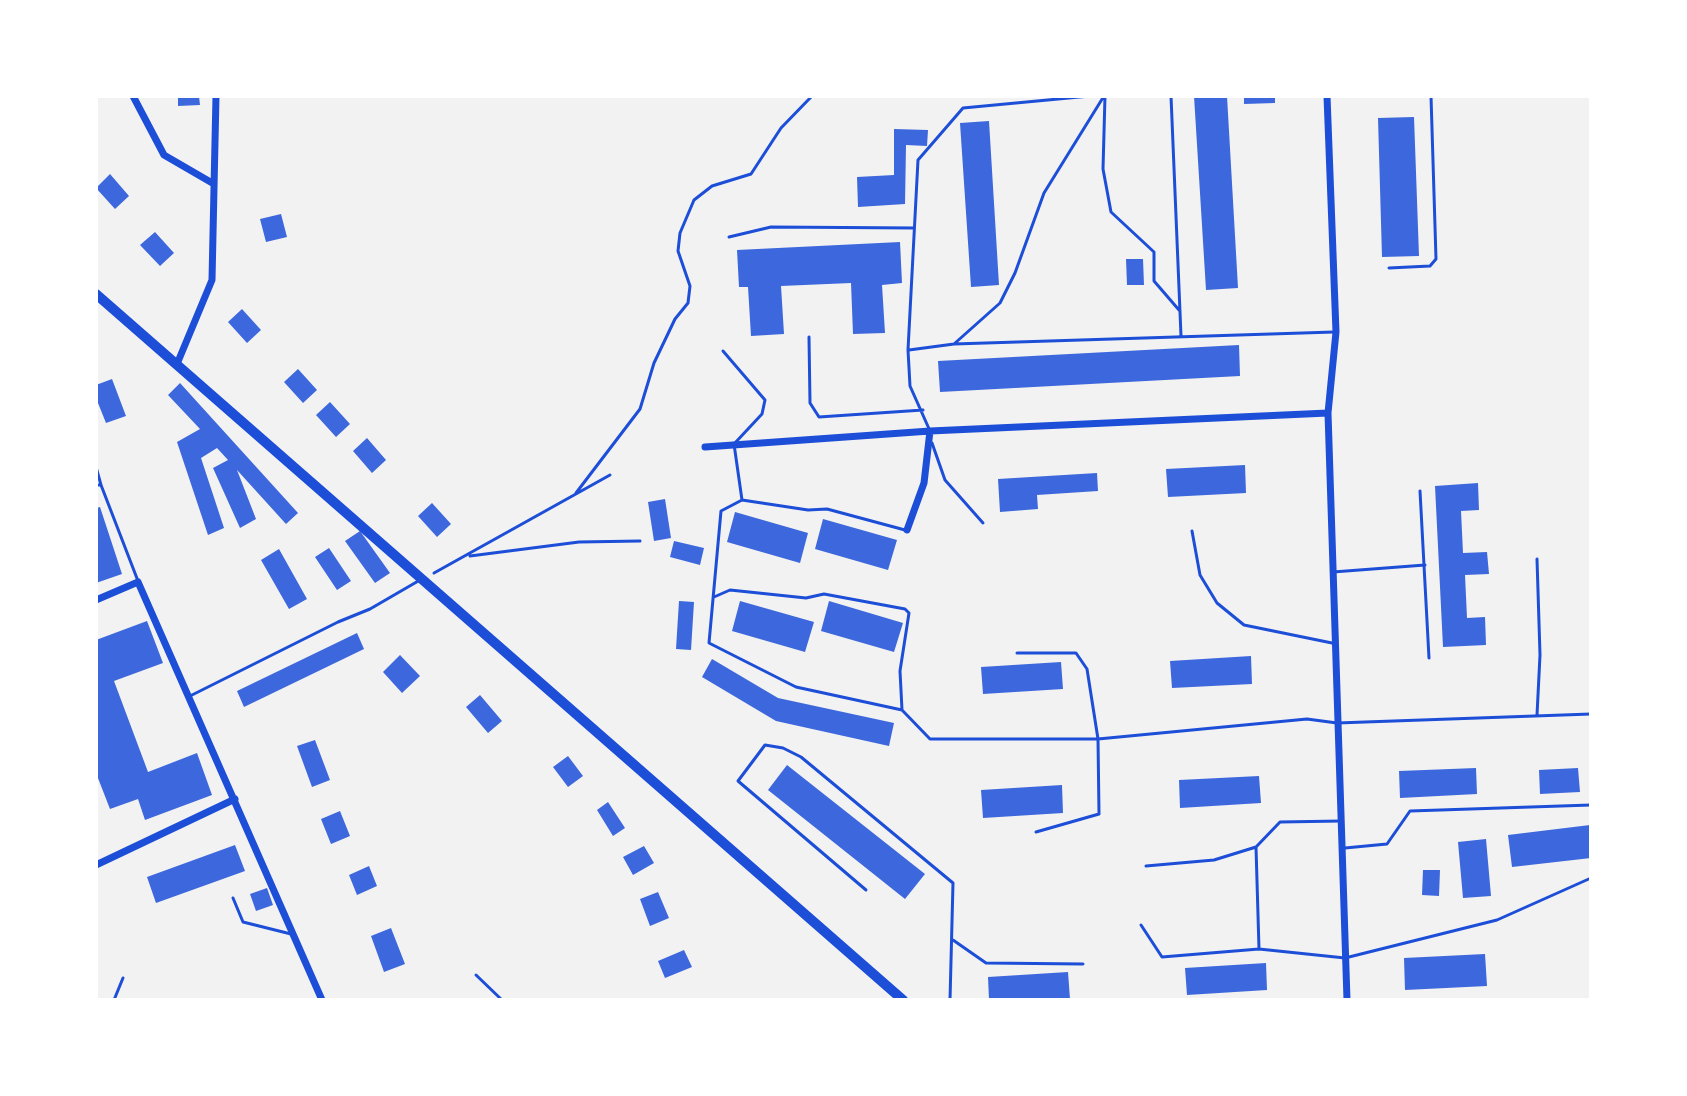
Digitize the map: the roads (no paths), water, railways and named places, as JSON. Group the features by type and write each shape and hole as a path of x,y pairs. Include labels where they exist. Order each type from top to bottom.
{"main road":[{"path":"96,294 903,1000"}],"street":[{"path":"133,96 164,155 214,184"},
{"path":"177,364 212,280 216,96"},
{"path":"1327,96 1336,332 1328,413 1347,1000"},
{"path":"705,447 930,431 1328,413"},
{"path":"907,530 924,483 930,431"},
{"path":"96,600 138,582 186,698 235,799 322,1000"},
{"path":"96,865 235,799"}],"lane":[{"path":"983,523 945,480 933,455 923,410 910,386 908,350 918,160 963,108 1090,96"},
{"path":"1104,96 1103,169 1111,212 1154,252 1154,281 1179,310"},
{"path":"954,344 1000,303 1015,273 1044,193 1104,96"},
{"path":"1171,96 1181,337"},
{"path":"1389,268 1430,266 1436,259 1431,96"},
{"path":"729,237 771,227 914,228"},
{"path":"908,350 954,344 1247,332 1336,332"},
{"path":"809,337 810,403 819,417 923,410"},
{"path":"723,351 765,400 762,414 734,444 742,500"},
{"path":"96,467 98,485 138,582"},
{"path":"1420,491 1429,658"},
{"path":"907,530 827,509 808,510 742,500 721,511 709,643 796,687 902,710 930,739 1098,739 1307,719 1337,723 1591,714"},
{"path":"1192,531 1200,575 1217,603 1244,625 1336,644"},
{"path":"1537,559 1540,655 1537,715"},
{"path":"1333,572 1425,565"},
{"path":"186,698 370,609 423,578"},
{"path":"714,597 730,590 806,598 824,594 905,609 909,613 900,671 902,710"},
{"path":"1017,653 1076,653 1087,669 1098,739 1099,814 1036,832"},
{"path":"866,890 738,781 765,745 783,748 801,757 953,883 950,1000"},
{"path":"1342,848 1387,844 1410,811 1591,805"},
{"path":"1146,866 1214,860 1256,847 1280,822 1341,821"},
{"path":"1256,847 1259,949"},
{"path":"1141,925 1162,957 1259,949 1345,958 1497,920 1591,878"},
{"path":"233,898 243,922 294,935"},
{"path":"953,940 986,963 1083,964"},
{"path":"476,975 502,1000"},
{"path":"114,1000 123,978"}]}
